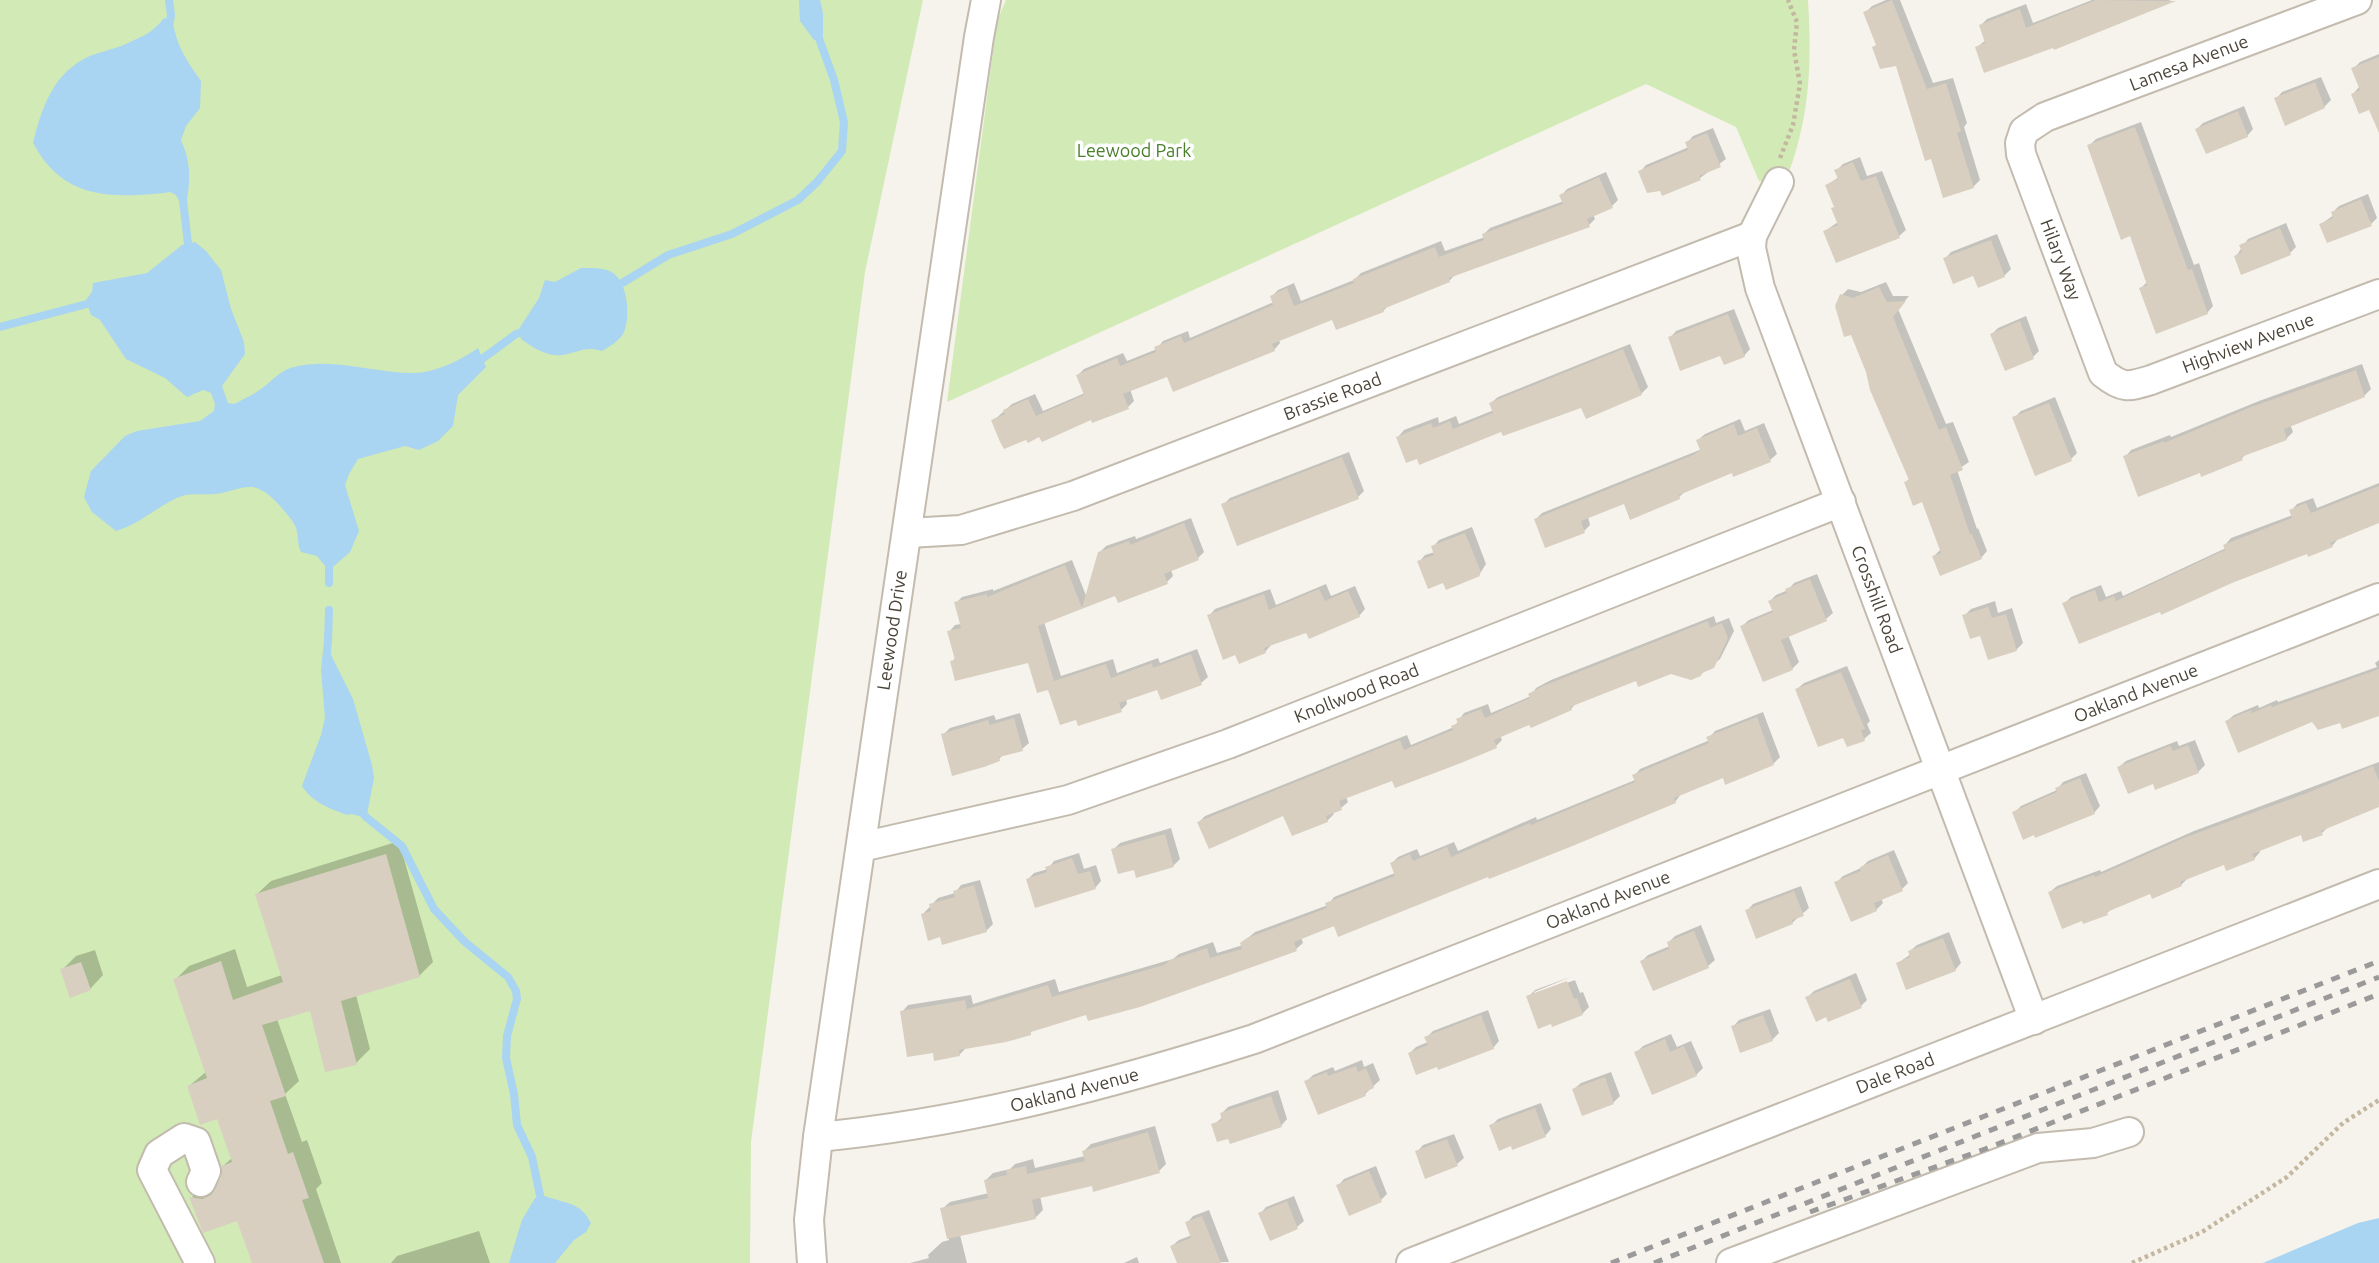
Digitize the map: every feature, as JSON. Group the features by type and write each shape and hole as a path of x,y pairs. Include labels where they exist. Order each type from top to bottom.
{"street":[{"name":"Leewood Drive","path":"812,1263 809,1220 818,1137 986,0"},
{"name":"Lamesa Avenue","path":"2024,131 2045,117 2357,0"},
{"name":"Hilary Way","path":"2024,131 2020,143 2021,154 2104,373 2116,384"},
{"path":"1752,236 1779,182"},
{"name":"Brassie Road","path":"908,533 961,530 1073,496 1752,236"},
{"name":"Crosshill Road","path":"1752,236 1751,248 1760,288 2034,1020"},
{"name":"Highview Avenue","path":"2116,384 2133,386 2151,380 2379,294"},
{"name":"Knollwood Road","path":"861,847 1068,800 1228,744 1841,502"},
{"name":"Oakland Avenue","path":"818,1137 910,1127 1006,1107 1159,1069 1242,1043 2379,598"},
{"name":"Dale Road","path":"1411,1263 2379,884"},
{"path":"1731,1263 2038,1148 2093,1143 2129,1132"},
{"path":"200,1263 152,1170 159,1154 184,1138 196,1142 206,1171 201,1182"}],"path":[{"path":"1779,182 1777,166 1793,125 1801,84 1794,50 1797,22 1788,0"},
{"path":"2132,1263 2202,1232 2278,1183 2343,1123 2379,1100"}],"green space":[{"path":"0,0 923,0 865,272 751,1142 750,1263 0,1263"},
{"name":"Leewood Park","path":"1006,0 1808,0 1808,91 1800,135 1786,180 1759,181 1736,127 1646,84 947,402 997,21"}],"water":[{"path":"799,0 820,0 823,36 814,40 800,21"},
{"path":"164,18 173,23 180,47 201,81 200,108 186,126 181,140 189,169 187,199 179,201 176,195 170,192 104,194 76,186 53,170 33,143 49,96 71,67 93,55 143,36"},
{"path":"195,242 221,270 231,309 244,342 245,354 222,386 228,403 234,404 249,396 283,371 294,367 324,364 413,373 447,365 478,348 486,367 458,395 453,426 438,441 419,450 405,446 358,459 345,485 359,531 350,552 333,567 326,567 317,556 301,552 293,522 275,501 252,487 215,494 182,496 134,524 116,531 92,512 84,497 91,471 125,436 137,431 200,421 214,411 215,404 211,393 203,390 187,397 165,378 126,359 100,320 91,315 86,300 92,292 93,283 147,273 182,245"},
{"path":"581,268 598,268 613,273 618,278 627,302 627,320 621,337 602,351 587,349 563,355 541,351 521,339 519,329 539,298 545,280 555,282"},
{"path":"325,631 332,633 331,655 353,699 372,765 374,778 367,814 363,817 347,815 322,804 311,797 302,786 325,718 321,670"},
{"path":"545,1196 577,1207 591,1223 586,1232 574,1240 555,1263 509,1263 522,1220 535,1198"},
{"path":"2379,1218 2379,1263 2263,1263 2358,1223"}],"building":[{"path":"1892,0 1927,89 1946,83 1961,131 1957,133 1974,188 1943,198 1931,159 1925,161 1896,66 1880,69 1872,47 1876,45 1863,12"},
{"path":"2096,0 2176,1 2054,50 2053,48 1984,73 1975,47 1985,43 1979,25 2020,9 2026,28"},
{"path":"2379,57 2379,133 2369,110 2359,114 2351,94 2360,90 2351,68"},
{"path":"2315,82 2325,108 2285,126 2274,98"},
{"path":"2238,111 2248,137 2206,154 2195,129"},
{"path":"2135,127 2188,270 2192,269 2208,314 2156,334 2139,288 2147,285 2130,236 2121,240 2087,145"},
{"path":"1707,133 1721,167 1699,176 1701,180 1662,196 1660,191 1647,193 1638,171 1688,150 1685,142"},
{"path":"1853,162 1861,181 1876,176 1900,238 1836,263 1823,231 1838,225 1825,185 1838,179 1834,170"},
{"path":"1599,177 1613,208 1587,219 1590,227 1449,278 1450,282 1336,330 1332,320 1272,344 1275,351 1173,392 1167,377 1123,394 1129,409 1092,423 1091,420 1042,442 1039,437 1028,443 1026,440 1004,449 1000,442 991,420 1005,414 1003,410 1028,399 1036,416 1084,395 1076,375 1117,358 1120,366 1156,352 1154,347 1181,336 1184,343 1273,305 1270,296 1287,288 1294,306 1354,283 1353,279 1435,247 1439,257 1484,240 1482,234 1563,204 1559,195"},
{"path":"2361,199 2372,226 2327,243 2319,224 2333,218 2331,212"},
{"path":"2280,228 2291,255 2241,275 2234,256 2242,252 2239,245"},
{"path":"1991,240 2005,277 1978,288 1973,276 1953,284 1943,258"},
{"path":"1879,287 1887,302 1906,301 1893,317 1939,430 1946,427 1963,470 1950,475 1970,534 1982,559 1940,576 1932,556 1941,553 1922,502 1913,506 1904,482 1909,480 1870,390 1851,335 1844,337 1835,306 1840,294 1853,298"},
{"path":"1728,314 1745,357 1724,365 1720,356 1680,371 1668,337"},
{"path":"2020,321 2034,359 2005,371 1990,334"},
{"path":"1623,349 1642,395 1586,419 1581,408 1503,436 1501,432 1419,465 1417,459 1406,463 1396,437 1431,423 1433,428 1450,421 1453,429 1493,413 1489,403"},
{"path":"2356,370 2365,397 2284,429 2287,440 2241,457 2243,460 2138,497 2123,456"},
{"path":"2049,403 2072,461 2035,476 2012,417"},
{"path":"1734,424 1738,436 1757,428 1771,462 1733,477 1732,473 1679,495 1680,499 1630,520 1624,504 1581,521 1585,533 1545,548 1534,519 1693,455 1700,450 1696,440"},
{"path":"1342,457 1359,499 1237,546 1221,504"},
{"path":"2379,486 2379,523 2330,543 2333,547 2308,557 2307,554 2232,583 2161,615 2160,612 2079,644 2062,603 2095,590 2099,602 2114,596 2116,601 2225,550 2223,545 2292,518 2289,510 2306,503 2311,513"},
{"path":"1184,523 1199,560 1164,574 1168,584 1118,603 1115,596 1038,626 1054,681 1106,664 1111,678 1152,663 1153,668 1191,654 1202,685 1161,700 1157,690 1119,703 1122,712 1078,726 1076,720 1060,725 1048,690 1037,693 1028,663 955,681 950,661 955,660 947,631 961,628 954,602 987,594 987,597 1065,565 1082,608 1098,552 1129,541 1130,545"},
{"path":"1465,533 1481,572 1480,576 1446,590 1443,583 1428,589 1417,561 1434,555 1431,546"},
{"path":"1810,579 1827,621 1781,640 1793,670 1763,682 1740,626 1773,612 1768,601 1787,593 1785,589"},
{"path":"1319,589 1325,601 1348,591 1360,617 1309,639 1306,633 1264,648 1266,653 1239,664 1235,655 1223,660 1207,615 1264,594 1269,610"},
{"path":"1988,607 1992,618 2006,614 2017,651 1988,660 1980,636 1970,639 1962,615"},
{"path":"1708,621 1710,628 1722,623 1728,638 1714,668 1691,680 1671,674 1638,687 1636,681 1570,707 1572,710 1531,728 1529,725 1494,740 1497,748 1461,763 1395,788 1392,781 1339,801 1342,810 1326,816 1328,822 1292,836 1283,816 1209,849 1197,822 1400,740 1404,750 1453,730 1451,726 1458,723 1456,719 1481,709 1485,718 1530,698 1528,694 1543,686"},
{"path":"2379,669 2379,716 2342,729 2340,723 2318,730 2312,722 2238,753 2225,721 2251,710 2252,713 2271,705 2272,707"},
{"path":"1841,672 1865,729 1861,730 1865,741 1847,747 1843,738 1818,747 1795,689"},
{"path":"1757,717 1774,765 1725,785 1723,778 1674,798 1676,803 1570,847 1338,937 1334,926 1294,942 1297,951 1140,1007 1088,1021 1086,1015 1006,1042 959,1050 960,1056 934,1061 933,1053 907,1057 900,1011 965,1000 967,1009 1048,985 1052,997 1164,965 1170,960 1207,948 1210,958 1242,949 1240,943 1247,938 1327,908 1325,903 1395,876 1390,863 1410,854 1413,861 1447,847 1451,857 1635,782 1632,775 1709,743 1706,737"},
{"path":"1014,718 1023,751 999,757 1000,761 952,776 941,734 988,720 990,725"},
{"path":"2188,745 2199,773 2155,790 2153,784 2128,794 2117,767 2170,746 2173,751"},
{"path":"2373,766 2379,781 2379,807 2321,831 2323,835 2303,842 2301,835 2252,854 2255,860 2226,871 2224,865 2180,882 2182,886 2152,899 2150,894 2107,912 2108,915 2062,929 2048,892 2094,875 2095,877 2186,837"},
{"path":"2080,778 2095,814 2035,838 2034,835 2023,840 2012,812 2057,792 2055,788"},
{"path":"1165,834 1174,867 1136,878 1134,870 1118,874 1111,849"},
{"path":"386,854 420,977 341,1001 357,1065 325,1072 310,1011 262,1025 286,1096 270,1101 288,1154 293,1152 309,1198 302,1200 324,1263 252,1263 237,1221 203,1233 189,1197 202,1199 211,1195 221,1178 222,1166 232,1162 217,1119 200,1125 187,1086 207,1078 173,979 221,961 233,1000 283,982 255,894"},
{"path":"1888,855 1903,891 1874,903 1877,911 1851,922 1834,882 1861,871 1860,867"},
{"path":"1072,858 1078,874 1090,871 1096,889 1035,908 1026,879 1047,872 1045,867"},
{"path":"974,885 987,932 942,945 940,937 928,941 921,914 931,911 929,904 955,897 953,891"},
{"path":"1794,891 1804,916 1792,920 1793,924 1756,939 1745,910"},
{"path":"1694,931 1709,968 1653,991 1640,961 1669,949 1667,942"},
{"path":"1943,938 1956,971 1906,990 1896,963 1910,957 1908,951"},
{"path":"81,962 91,990 70,998 60,969"},
{"path":"1850,979 1862,1008 1828,1022 1826,1017 1816,1022 1805,997"},
{"path":"1567,981 1583,1015 1552,1027 1551,1024 1538,1029 1526,996"},
{"path":"1481,1015 1494,1049 1438,1070 1437,1067 1416,1075 1408,1053 1428,1045 1424,1037"},
{"path":"1763,1015 1773,1041 1740,1053 1731,1026"},
{"path":"1665,1039 1670,1052 1684,1046 1697,1076 1652,1095 1634,1052"},
{"path":"1356,1066 1358,1072 1366,1068 1374,1088 1365,1092 1366,1096 1318,1115 1304,1081 1327,1072 1328,1076"},
{"path":"1605,1077 1614,1104 1582,1116 1572,1089"},
{"path":"1271,1096 1282,1127 1230,1144 1228,1139 1217,1142 1211,1124 1222,1120 1220,1113"},
{"path":"1535,1108 1546,1137 1512,1150 1511,1146 1499,1151 1489,1125"},
{"path":"1148,1132 1160,1173 1093,1192 1092,1186 1032,1200 1036,1219 947,1239 940,1208 988,1198 984,1180 1007,1175 1006,1170 1026,1166 1027,1174 1085,1161 1082,1151"},
{"path":"1447,1139 1458,1166 1425,1179 1415,1151"},
{"path":"1369,1171 1382,1202 1349,1216 1336,1185"},
{"path":"1287,1201 1298,1229 1270,1241 1258,1213"},
{"path":"1202,1216 1221,1263 1177,1263 1170,1246 1191,1238 1185,1222"}],"waterway":[{"path":"168,32 171,15 169,0"},
{"path":"614,288 668,255 732,234 798,200 817,182 842,151 844,122 834,80 816,30"},
{"path":"183,200 188,244"},
{"path":"0,327 87,304"},
{"path":"482,359 516,334 528,330"},
{"path":"329,567 329,583"},
{"path":"328,642 329,610"},
{"path":"359,808 366,817 402,846 434,909 465,942 508,977 516,991 517,999 507,1036 506,1058 517,1125 532,1157 542,1205"}],"railway":[{"path":"1611,1263 2379,961"},
{"path":"1654,1263 2379,977"},
{"path":"1810,1212 1985,1149 2379,994"}]}
